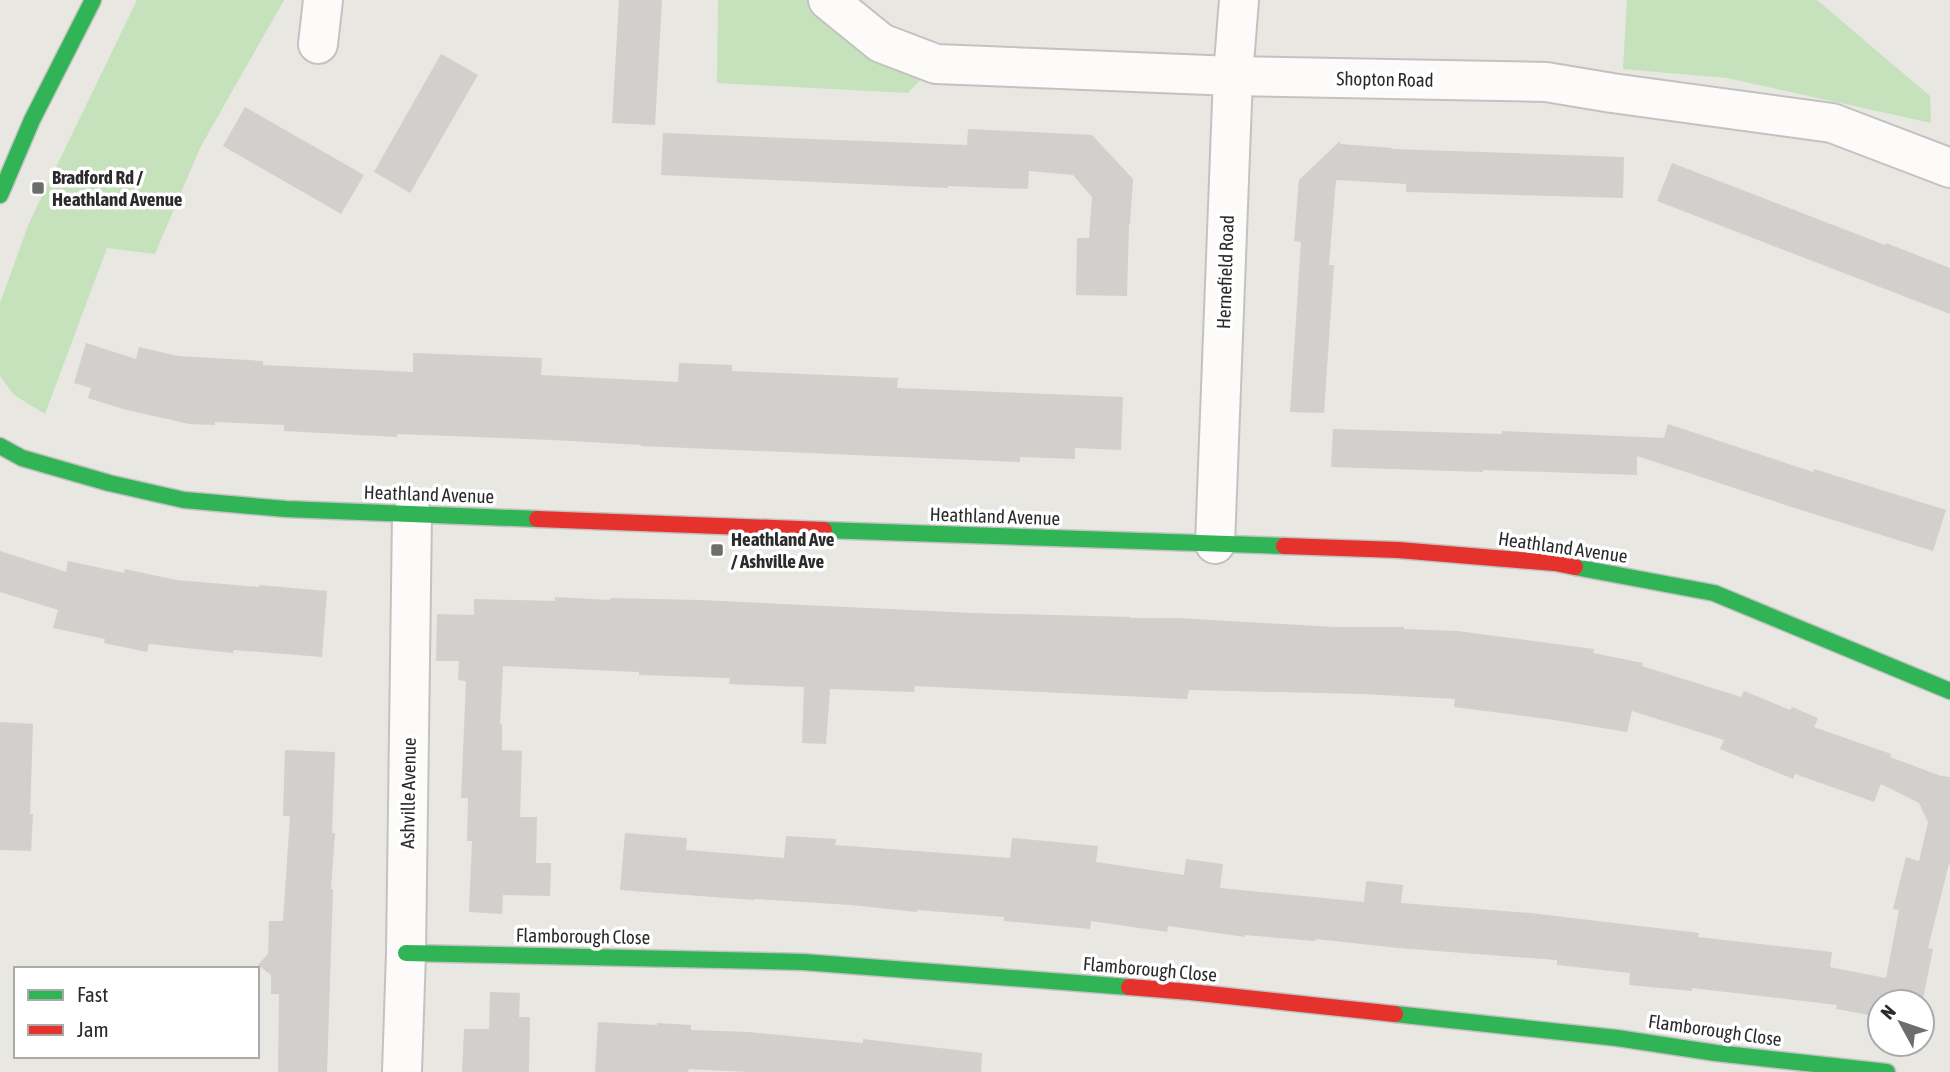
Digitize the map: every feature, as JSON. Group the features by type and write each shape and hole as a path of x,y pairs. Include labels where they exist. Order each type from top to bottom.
{"street":[{"path":"0,195 41,98 93,0"},
{"path":"318,44 323,0"},
{"name":"Shopton Road","path":"828,0 880,43 936,64 1233,76 1546,82 1832,123 1950,168"},
{"name":"Hernefield Road","path":"1215,544 1233,76 1239,0"},
{"name":"Heathland Avenue","path":"0,446 22,458 109,483 184,500 286,509 1398,550 1555,563 1714,593 1950,691"},
{"name":"Heathland Avenue","path":"0,461 22,458"},
{"name":"Ashville Avenue","path":"402,1072 412,515"},
{"name":"Flamborough Close","path":"406,953 817,963 1190,992 1617,1038 1715,1062 1887,1072"}],"green space":[{"path":"137,0 284,0 200,148 155,254 107,248 45,414 14,395 0,376 0,303 29,223"},
{"path":"718,0 828,0 936,64 908,93 717,83"},
{"path":"1627,0 1817,0 1930,96 1931,123 1727,78 1623,69"}],"building":[{"path":"619,0 662,0 655,125 612,123"},
{"path":"441,54 478,75 410,193 374,172"},
{"path":"245,107 364,175 341,214 223,146"},
{"path":"968,129 1092,135 1133,179 1127,296 1076,295 1077,238 1089,238 1092,197 1073,175 1029,171 1028,189 661,175 663,133 967,145"},
{"path":"1340,141 1340,144 1392,149 1624,157 1623,198 1406,192 1406,184 1336,180 1329,265 1334,265 1324,413 1290,412 1301,242 1294,241 1299,180"},
{"path":"1672,163 1950,268 1950,314 1657,201"},
{"path":"86,343 136,359 139,347 178,356 263,361 263,365 413,372 413,353 542,358 541,375 678,382 679,363 732,365 732,371 898,378 897,388 1123,397 1121,450 1075,448 1075,459 1020,457 1020,462 553,440 397,434 397,437 284,431 284,425 215,422 215,425 189,424 88,398 91,388 74,383"},
{"path":"1668,424 1813,472 1814,469 1946,510 1933,551 1637,456 1637,475 1331,467 1333,429 1502,434 1502,431 1664,438"},
{"path":"0,551 66,572 68,561 124,573 125,569 176,580 327,591 322,657 234,650 233,653 149,644 147,652 104,643 105,639 53,628 58,610 0,592"},
{"path":"555,597 699,600 1457,631 1594,649 1593,653 1643,663 1642,666 1741,697 1744,691 1818,718 1814,727 1891,754 1890,757 1941,776 1950,777 1950,866 1949,864 1928,948 1933,949 1925,988 1866,988 1866,1014 1836,1009 1837,1005 1692,988 1692,991 1629,985 1630,973 1557,965 1557,960 1316,939 1245,937 1168,926 1167,932 1091,921 1090,929 1004,921 1004,917 620,890 625,833 687,838 686,850 784,858 786,836 836,839 835,845 1010,858 1012,838 1098,846 1096,862 1184,875 1186,859 1223,864 1220,888 1364,902 1366,881 1403,885 1401,903 1530,913 1699,933 1698,937 1832,952 1830,967 1886,978 1899,910 1893,909 1906,857 1919,861 1928,822 1919,803 1881,784 1874,802 1795,774 1793,779 1720,749 1724,740 1632,711 1627,732 1454,707 1455,699 1362,694 1189,690 1187,699 915,686 914,692 830,689 826,744 802,743 804,687 729,684 730,678 503,666 500,724 502,750 522,751 520,817 537,817 536,863 551,863 550,896 503,895 502,914 469,912 472,841 467,841 468,798 461,798 466,681 458,680 459,661 436,661 437,614 474,615 474,599 555,601"},
{"path":"0,722 33,724 31,851 0,850"},
{"path":"285,750 335,752 327,1072 278,1072 279,994 271,994 271,975 258,965 268,954 269,921 283,921 290,816 283,816"},
{"path":"490,992 520,993 519,1017 530,1017 529,1072 462,1072 464,1029 489,1029"},
{"path":"598,1022 691,1025 691,1030 748,1032 863,1043 863,1039 982,1053 981,1072 749,1072 689,1069 688,1072 595,1072"}],"traffic: fast":[{"path":"0,195 32,120 93,0"},
{"path":"0,446 22,458 109,483 184,500 286,509 537,519"},
{"path":"824,530 1284,546"},
{"path":"1575,567 1714,593 1950,691"},
{"path":"406,953 803,962 1129,987"},
{"path":"1395,1014 1617,1038 1716,1053 1887,1072"}],"traffic: jam":[{"path":"537,519 824,530"},
{"path":"1284,546 1398,550 1575,567"},
{"path":"1129,987 1395,1014"}],"place":[{"name":"Bradford Rd / Heathland Avenue","path":"38,188"},
{"name":"Heathland Ave / Ashville Ave","path":"717,550"}]}
